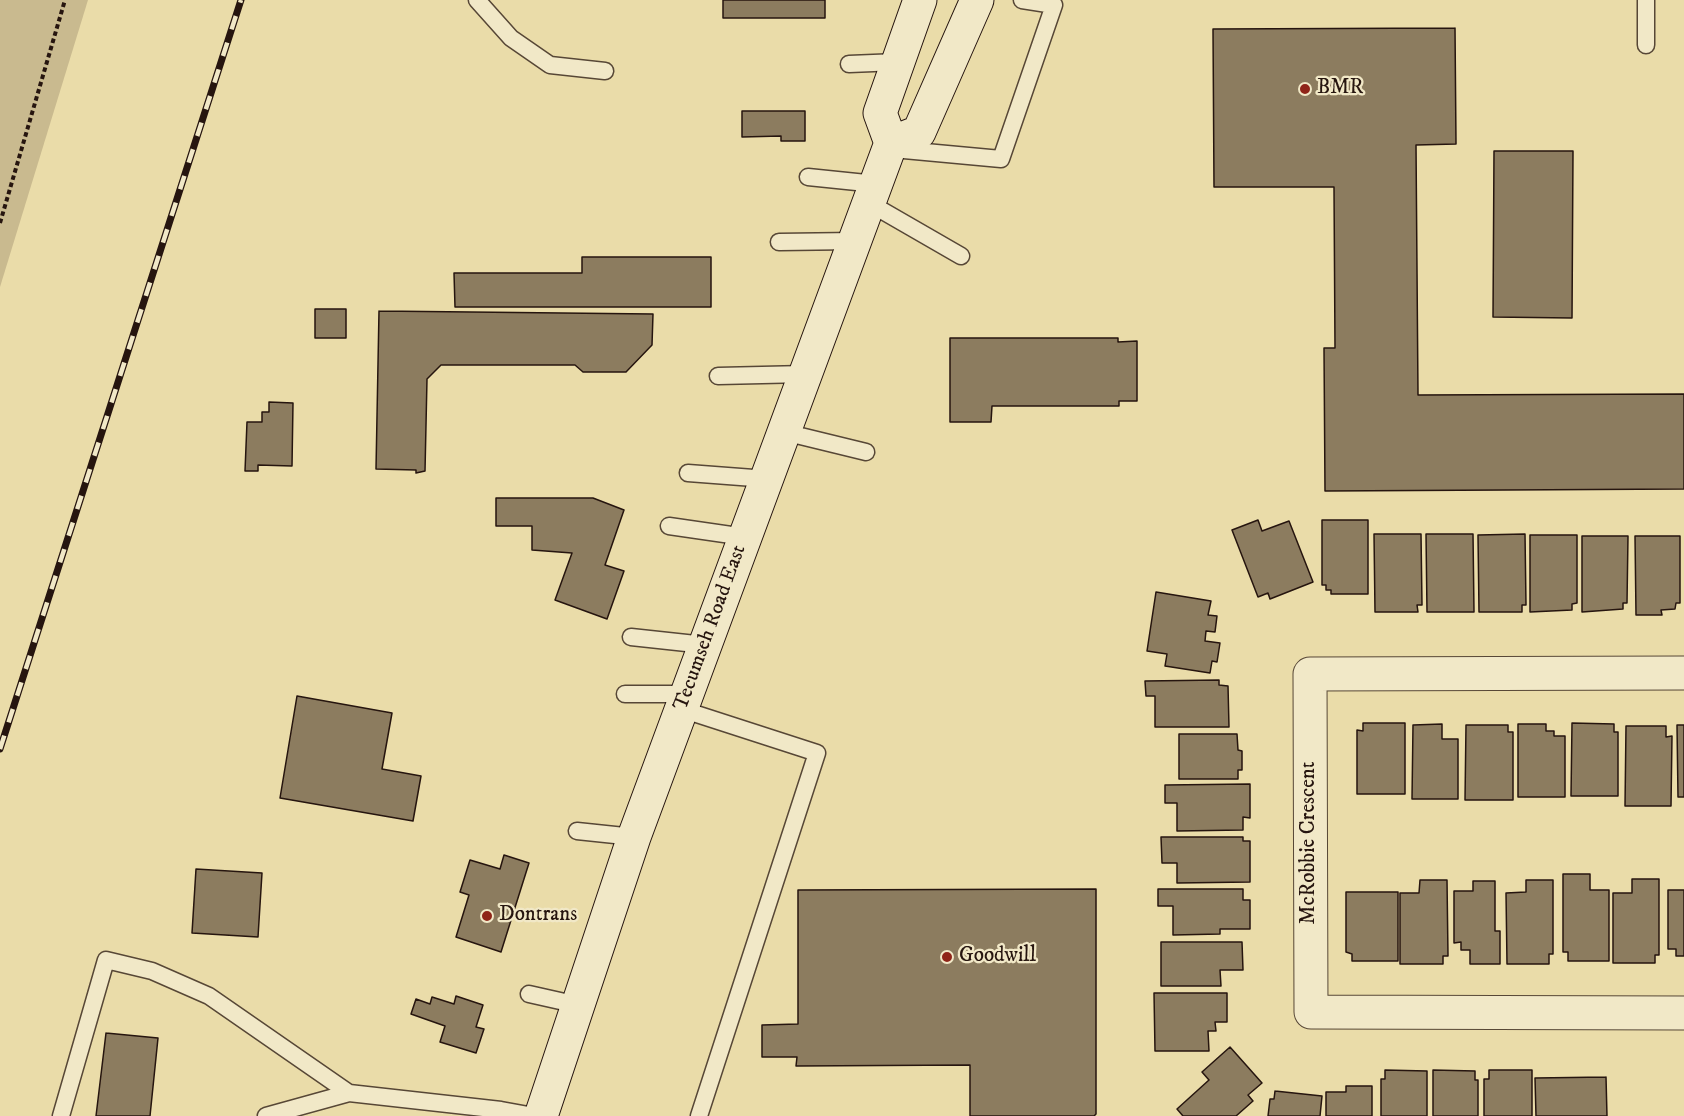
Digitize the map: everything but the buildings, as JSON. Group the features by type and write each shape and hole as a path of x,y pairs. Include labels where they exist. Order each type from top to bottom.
{"main road":[{"path":"920,0 880,113 890,146 919,132 977,0"},
{"name":"Tecumseh Road East","path":"541,1116 634,837 890,146"},
{"name":"McRobbie Crescent","path":"1684,673 1310,674 1311,1012 1684,1013"}],"lane":[{"path":"477,0 489,7 512,38 550,65 605,71"},
{"path":"890,146 1001,159 1054,4 1022,0"},
{"path":"1646,0 1646,45"},
{"path":"849,64 898,62"},
{"path":"808,177 873,193 961,256"},
{"path":"779,242 855,242"},
{"path":"718,376 806,374"},
{"path":"784,432 866,452"},
{"path":"688,472 767,479"},
{"path":"669,526 745,537"},
{"path":"631,638 705,645"},
{"path":"625,694 684,702 817,753 699,1116"},
{"path":"577,831 634,837"},
{"path":"61,1116 106,960 152,971 209,996 349,1093"},
{"path":"529,994 578,1005"},
{"path":"267,1116 349,1093 501,1110 534,1116"}],"path":[{"path":"0,223 65,0"}],"shaded area":[{"path":"0,0 88,0 0,287"}],"railway":[{"path":"0,749 241,0"}],"place":[{"name":"BMR","path":"1305,89"},
{"name":"Dontrans","path":"487,916"},
{"name":"Goodwill","path":"947,957"}]}
